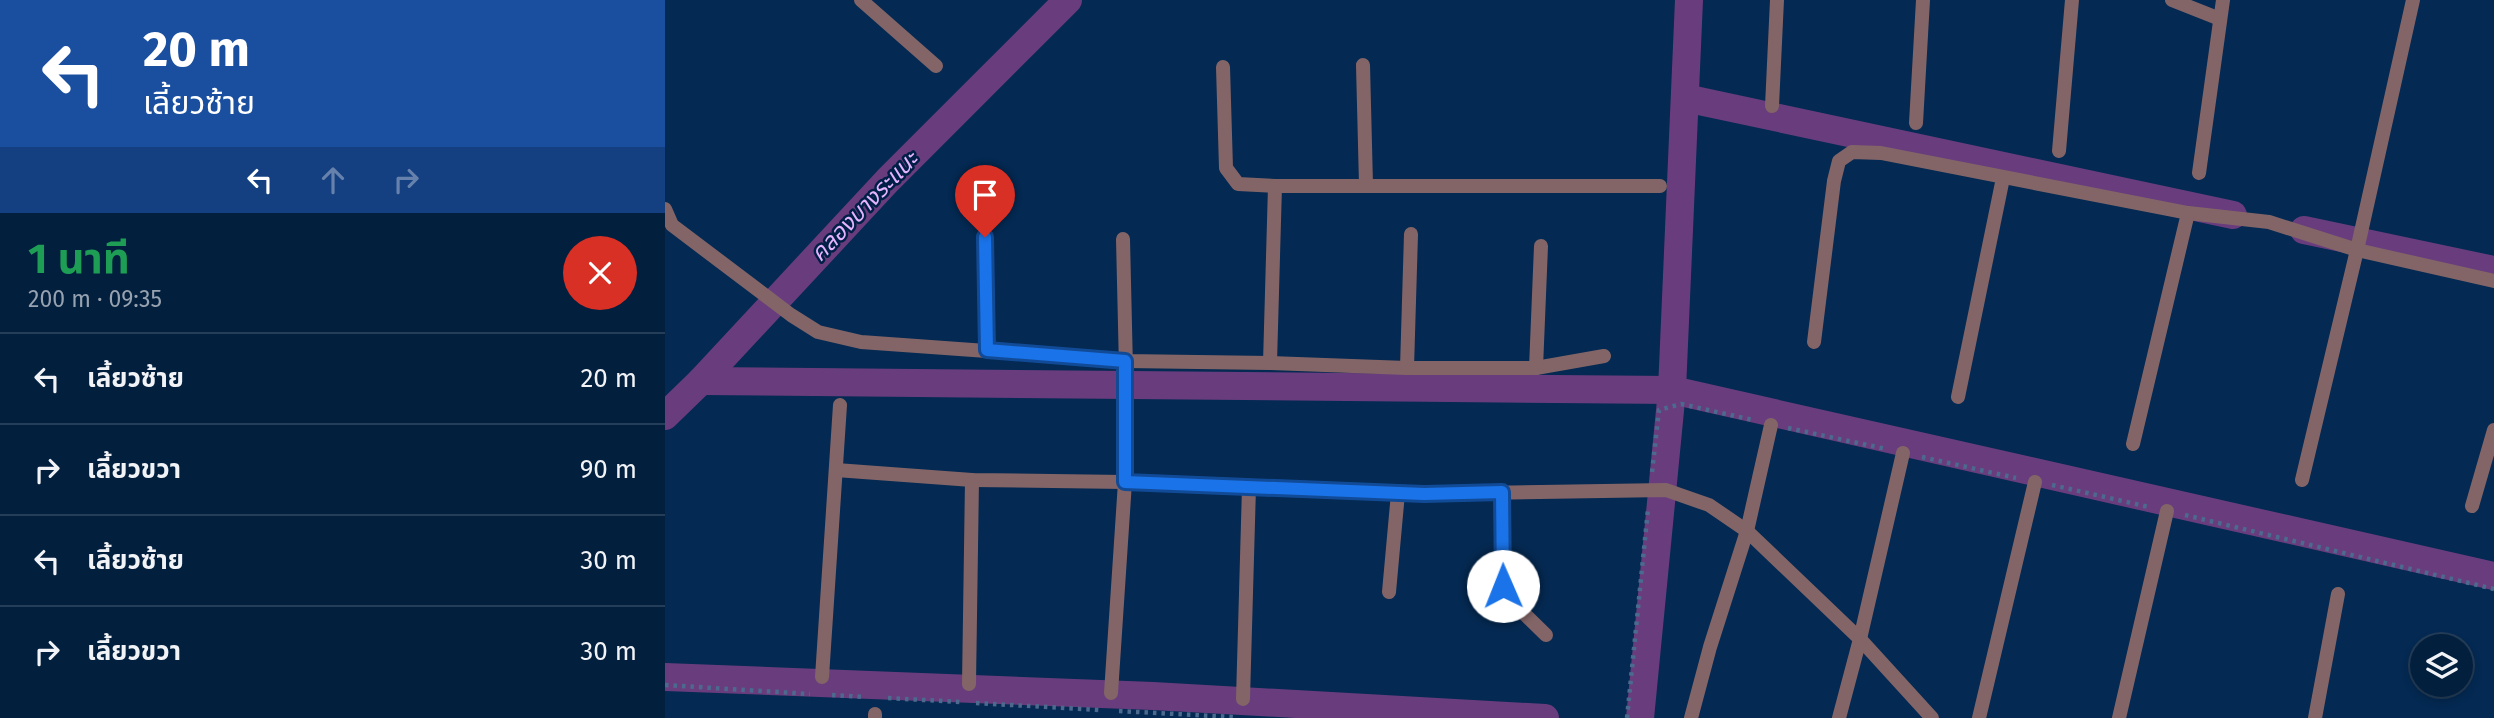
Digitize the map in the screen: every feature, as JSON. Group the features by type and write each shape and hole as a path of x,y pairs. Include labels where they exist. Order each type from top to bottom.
{"street":[{"path":"861,0 936,66"},
{"path":"1772,106 1777,0"},
{"path":"1916,123 1923,0"},
{"path":"2059,152 2072,0"},
{"path":"2172,0 2220,19"},
{"path":"2199,173 2223,0"},
{"path":"2302,480 2413,0"},
{"path":"1363,65 1366,185"},
{"path":"1223,67 1227,168 1238,184 1660,186"},
{"path":"1814,342 1839,161 1852,152 1881,153 2188,213 2269,222 2357,250 2494,281"},
{"path":"1958,397 2003,178"},
{"path":"1270,363 1275,186"},
{"path":"665,209 669,225 791,315 818,332 862,342 1125,361 1407,368 1536,369 1604,356"},
{"path":"2133,444 2188,213"},
{"path":"1407,368 1411,233"},
{"path":"985,237 987,350"},
{"path":"1111,693 1125,482 1123,239"},
{"path":"1536,369 1541,246"},
{"path":"822,677 840,405"},
{"path":"1691,718 1710,647 1747,531 1771,425"},
{"path":"2472,506 2494,430"},
{"path":"1839,718 1903,453"},
{"path":"836,470 971,480 1125,482 1398,493 1667,490 1709,505 1747,531 1860,639 1932,718"},
{"path":"969,684 971,480"},
{"path":"1979,718 2035,482"},
{"path":"1243,699 1249,487"},
{"path":"1502,492 1503,586 1507,596 1546,635"},
{"path":"1389,592 1398,493"},
{"path":"2119,718 2167,511"},
{"path":"2315,718 2338,594"}],"path":[{"path":"1652,477 1659,410 1681,404 2167,511 2494,589"},
{"path":"1626,718 1649,503"},
{"path":"665,685 817,694"},
{"path":"830,695 872,697"},
{"path":"885,698 1244,718"}],"waterway":[{"name":"คลองบางระแนะ","path":"665,416 701,381 888,180 1068,0"},
{"path":"1640,718 1672,390 1689,0"},
{"path":"1685,98 2233,215"},
{"path":"2304,230 2494,270"},
{"path":"701,381 1672,390 2494,576"},
{"path":"665,677 1153,696 1545,718"}],"route":[{"path":"985,237 987,350 1125,361 1125,482 1424,494 1502,492 1503,586"}]}
